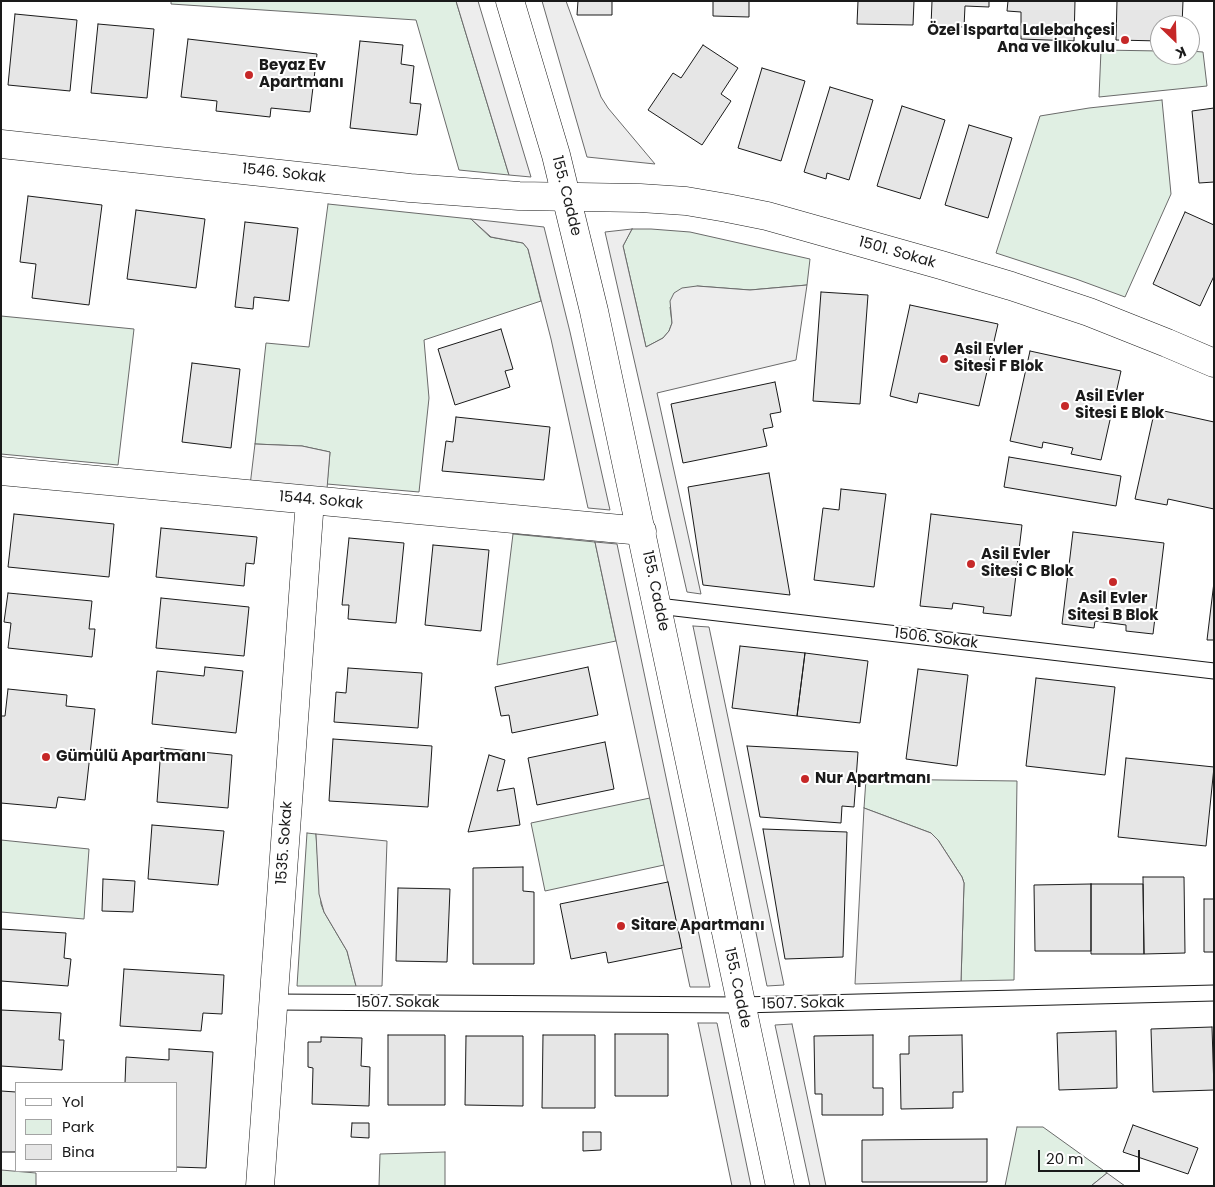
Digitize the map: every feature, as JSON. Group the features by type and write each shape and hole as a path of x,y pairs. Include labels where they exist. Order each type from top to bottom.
{"street":[{"name":"155. Cadde","path":"510,1 552,138 594,311 780,1186"},
{"name":"1546. Sokak","path":"1,144 463,193 567,197"},
{"name":"1501. Sokak","path":"567,197 597,196 686,201 767,216 1011,286 1089,312 1214,364"},
{"name":"1544. Sokak","path":"1,471 642,531"},
{"name":"1535. Sokak","path":"260,1186 310,500"}],"lane":[{"name":"1506. Sokak","path":"658,606 1214,671"},
{"name":"1507. Sokak","path":"273,1002 741,1005 1214,993"}],"green space":[{"path":"171,1 456,1 509,175 459,170 416,20 171,4"},
{"path":"1101,50 1150,51 1150,65 1200,65 1200,52 1203,52 1207,86 1099,97"},
{"path":"1162,100 1171,194 1125,297 996,253 1040,116 1089,108"},
{"path":"328,204 471,219 490,237 523,243 528,249 541,301 424,340 429,398 419,492 327,484 330,452 302,446 255,444 266,343 309,347"},
{"path":"632,229 690,232 810,259 807,285 750,290 697,286 670,307 672,323 669,331 663,338 646,347 623,246"},
{"path":"1,316 134,329 118,465 1,454"},
{"path":"513,534 595,542 616,641 497,665"},
{"path":"866,779 1017,781 1014,980 961,981 964,883 962,877 938,840 931,833 864,808"},
{"path":"650,798 664,865 545,891 531,823"},
{"path":"307,833 316,834 321,904 347,951 356,986 297,986"},
{"path":"1,840 89,849 84,919 1,912"},
{"path":"1017,1127 1043,1127 1107,1173 1091,1186 1005,1186"},
{"path":"445,1152 445,1186 379,1186 380,1154"},
{"path":"1,1170 36,1173 36,1186 1,1186"}],"shaded area":[{"path":"456,1 478,1 531,177 509,175"},
{"path":"542,1 566,1 601,97 655,164 587,157"},
{"path":"471,219 544,227 610,510 588,508 551,339 528,249 523,243 491,237"},
{"path":"632,229 623,246 646,347 663,338 669,331 672,323 670,301 674,293 682,288 697,286 750,290 807,285 796,360 657,393 701,594 687,592 605,232"},
{"path":"255,444 302,446 330,452 326,501 249,494"},
{"path":"595,542 617,544 710,987 690,987"},
{"path":"693,626 709,627 784,985 767,986"},
{"path":"864,808 931,833 938,840 962,877 964,883 961,981 855,984"},
{"path":"316,834 387,841 382,986 356,986 347,951 324,912 319,894"},
{"path":"698,1023 717,1023 751,1186 732,1186"},
{"path":"792,1024 826,1186 810,1186 775,1025"},
{"path":"1107,1173 1125,1186 1091,1186"}],"building":[{"path":"578,1 612,1 612,15 577,15"},
{"path":"713,1 749,1 749,17 713,16"},
{"path":"858,1 914,1 913,25 857,24"},
{"path":"932,1 989,1 989,7 965,6 964,27 931,26"},
{"path":"1008,1 1075,1 1074,41 1021,39 1021,12 1007,11"},
{"path":"1117,1 1183,1 1182,15 1150,15 1150,41 1116,40"},
{"path":"15,14 77,20 70,91 8,85"},
{"path":"98,24 154,29 147,98 91,93"},
{"name":"Beyaz Ev Apartmanı","path":"188,39 317,54 310,112 271,108 270,117 216,111 217,101 181,97"},
{"path":"360,41 403,45 401,64 414,66 410,103 421,104 417,135 350,128"},
{"path":"703,45 738,68 721,94 731,101 702,145 648,110 673,73 681,78"},
{"path":"762,68 805,81 781,161 738,148"},
{"path":"830,87 873,100 849,180 827,173 826,179 804,172"},
{"path":"902,106 945,120 920,199 877,186"},
{"path":"1214,108 1214,182 1199,183 1192,111"},
{"path":"969,125 1012,138 988,218 945,205"},
{"path":"28,196 102,205 89,305 32,298 36,264 20,262"},
{"path":"136,210 205,219 196,288 127,279"},
{"path":"1185,212 1214,225 1214,276 1200,306 1153,284"},
{"path":"245,222 298,228 289,301 254,297 253,309 235,307"},
{"path":"821,292 868,295 860,404 813,401"},
{"name":"Asil Evler Sitesi F Blok","path":"910,305 998,324 979,406 919,393 917,403 890,396"},
{"path":"501,329 513,369 505,371 510,387 455,405 438,349"},
{"name":"Asil Evler Sitesi E Blok","path":"1030,351 1121,371 1101,460 1071,454 1073,448 1043,442 1042,448 1010,441"},
{"path":"192,363 240,369 231,448 182,442"},
{"path":"775,382 781,412 770,414 773,427 763,429 767,446 683,463 671,404"},
{"path":"1155,409 1214,422 1214,509 1168,499 1167,505 1135,499"},
{"path":"456,417 550,427 544,480 442,471 446,441 453,442"},
{"path":"1009,457 1121,476 1116,506 1004,487"},
{"path":"769,473 790,595 703,585 688,487"},
{"path":"841,489 886,494 874,587 814,580 823,508 839,510"},
{"path":"14,514 114,524 109,577 8,567"},
{"name":"Asil Evler Sitesi C Blok","path":"931,514 1022,525 1011,616 983,613 984,607 953,603 952,609 920,606"},
{"path":"161,528 257,537 254,564 246,563 244,586 156,577"},
{"name":"Asil Evler Sitesi B Blok","path":"1073,532 1164,543 1153,634 1126,631 1126,625 1095,621 1094,628 1062,624"},
{"path":"349,538 404,543 396,623 348,619 349,605 342,605"},
{"path":"433,545 489,550 481,631 425,625"},
{"path":"1214,582 1214,640 1207,640"},
{"path":"8,593 92,601 89,629 95,629 92,657 8,648 11,623 4,622"},
{"path":"161,598 249,607 244,656 156,648"},
{"path":"740,646 805,653 797,716 732,708"},
{"path":"805,653 868,661 860,723 797,716"},
{"path":"205,667 243,671 236,733 152,724 157,671 204,676"},
{"path":"588,667 598,715 512,733 509,715 501,716 495,687"},
{"path":"348,668 422,673 418,728 334,722 336,692 346,693"},
{"path":"918,669 968,675 957,766 906,759"},
{"path":"1036,678 1115,687 1105,775 1026,766"},
{"name":"Gümülü Apartmanı","path":"8,689 67,695 66,706 95,709 85,800 58,797 56,808 1,803 1,716 5,716"},
{"path":"333,739 432,746 428,807 329,801"},
{"path":"605,742 614,789 537,805 528,758"},
{"name":"Nur Apartmanı","path":"747,746 858,752 854,807 842,806 841,823 760,817"},
{"path":"161,748 232,755 228,808 157,802"},
{"path":"489,755 505,760 497,791 514,788 520,825 468,832"},
{"path":"1126,758 1214,767 1206,846 1118,837"},
{"path":"152,825 224,831 218,885 148,879"},
{"path":"763,829 847,832 843,957 785,959"},
{"path":"523,867 523,891 534,892 534,964 473,964 473,868"},
{"path":"1143,877 1184,877 1185,953 1144,954"},
{"path":"103,879 135,881 133,912 102,911"},
{"name":"Sitare Apartmanı","path":"668,882 682,948 608,963 606,952 571,959 560,904"},
{"path":"1091,884 1143,884 1144,954 1091,954"},
{"path":"1091,884 1091,951 1035,951 1034,885"},
{"path":"398,888 450,889 447,962 396,961"},
{"path":"1204,899 1214,899 1214,952 1204,952"},
{"path":"1,929 66,933 64,958 71,959 68,986 1,981"},
{"path":"124,969 224,975 222,1014 203,1013 201,1031 120,1026"},
{"path":"1,1010 61,1013 59,1040 64,1040 62,1070 1,1066"},
{"path":"1212,1027 1214,1090 1153,1092 1151,1029"},
{"path":"1116,1031 1117,1088 1059,1090 1057,1033"},
{"path":"615,1034 668,1034 668,1096 615,1096"},
{"path":"388,1035 445,1035 445,1105 388,1105"},
{"path":"543,1035 595,1035 595,1108 542,1108"},
{"path":"873,1035 873,1088 883,1088 883,1115 822,1115 822,1094 815,1094 814,1036"},
{"path":"962,1035 963,1092 953,1092 953,1108 901,1109 900,1054 909,1054 909,1036"},
{"path":"466,1036 523,1036 523,1106 465,1105"},
{"path":"321,1037 362,1038 361,1066 370,1067 369,1106 312,1104 313,1068 308,1067 308,1042 321,1042"},
{"path":"169,1049 213,1052 206,1168 178,1167 178,1082 125,1082 126,1057 169,1060"},
{"path":"1,1091 15,1092 15,1152 1,1152"},
{"path":"352,1123 369,1123 369,1138 351,1137"},
{"path":"1133,1125 1198,1148 1188,1174 1123,1152"},
{"path":"583,1132 601,1132 601,1150 583,1151"},
{"path":"987,1139 987,1182 862,1182 862,1140"}],"place":[{"name":"Özel Isparta Lalebahçesi Ana ve İlkokulu","path":"1125,40"},
{"name":"Beyaz Ev Apartmanı","path":"249,75"},
{"name":"Asil Evler Sitesi F Blok","path":"944,359"},
{"name":"Asil Evler Sitesi E Blok","path":"1065,406"},
{"name":"Asil Evler Sitesi C Blok","path":"971,564"},
{"name":"Asil Evler Sitesi B Blok","path":"1113,582"},
{"name":"Gümülü Apartmanı","path":"46,757"},
{"name":"Nur Apartmanı","path":"805,779"},
{"name":"Sitare Apartmanı","path":"621,926"}]}
